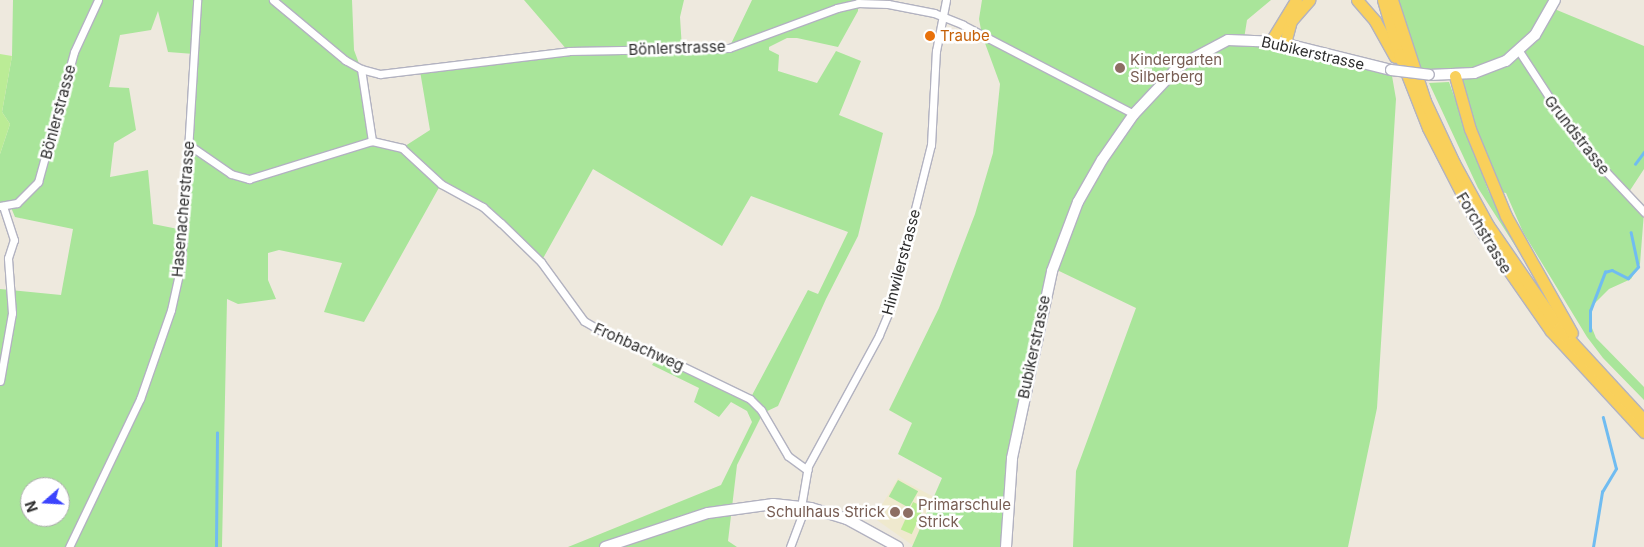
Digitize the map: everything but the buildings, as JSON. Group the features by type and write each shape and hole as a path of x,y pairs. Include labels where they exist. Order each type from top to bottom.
{"highway":[{"path":"1271,40 1296,0"},
{"path":"1285,43 1291,21 1309,0"},
{"path":"1358,0 1375,21 1411,87"},
{"name":"Forchstrasse","path":"1383,0 1411,87 1456,187 1511,277 1569,353 1644,432"},
{"name":"Forchstrasse","path":"1392,0 1423,94 1464,184 1524,281 1593,366 1644,420"},
{"path":"1456,76 1470,129 1506,216 1550,299 1593,366"}],"main road":[{"name":"Bubikerstrasse","path":"1006,547 1012,458 1052,271 1078,202 1102,160 1134,114 1191,57 1228,40 1271,40 1391,70 1456,76 1489,69 1519,51 1540,28 1555,0"},
{"path":"605,547 671,523 731,508 767,504 803,507 860,524 898,547"}],"street":[{"name":"Bönlerstrasse","path":"2,206 23,199 38,182 74,52 86,19 98,0"},
{"name":"Hasenacherstrasse","path":"69,547 140,399 171,310 180,265 197,0"},
{"path":"188,145 230,174 249,179 372,141 361,70 272,0"},
{"name":"Hinwilerstrasse","path":"790,547 803,507 806,470 879,335 890,309 931,145 935,57 946,0"},
{"name":"Bönlerstrasse","path":"361,70 397,74 569,50 729,48 858,4 888,4 943,16 1134,114"},
{"name":"Grundstrasse","path":"1519,51 1578,143 1644,212"},
{"name":"Frohbachweg","path":"372,141 402,148 441,184 483,207 541,262 574,310 596,331 659,355 752,401 788,456 806,470"},
{"path":"0,381 12,313 8,258 14,240 2,206"}],"shaded area":[{"name":"Primarschule Strick","path":"898,478 934,497 915,547 874,518"}],"green space":[{"path":"13,0 352,0 354,50 361,69 372,141 402,148 430,130 420,71 568,51 524,0 684,0 680,17 682,49 729,48 752,0 884,0 883,4 858,4 858,11 838,47 797,38 787,38 769,47 769,50 779,55 778,71 817,83 836,51 861,61 839,115 883,133 858,236 826,299 778,406 763,413 737,465 728,541 737,547 568,547 721,485 752,422 747,411 731,402 719,417 694,402 699,388 652,365 659,355 750,399 808,290 818,294 848,232 751,196 722,246 593,169 541,262 483,207 441,184 364,322 324,312 342,263 279,250 268,253 268,280 276,299 238,304 227,299 222,547 0,547 0,289 61,295 73,229 15,217 10,205 0,206 0,154 10,124 2,112 12,56","holes":["158,11 168,52 194,54 183,230 153,224 148,170 110,177 114,143 136,130 129,88 109,87 120,35 151,30"]},
{"path":"982,0 1271,0 1247,20 1244,39 1391,70 1396,99 1377,408 1348,547 1073,547 1076,471 1136,308 1057,270 1020,414 1006,547 912,547 942,478 898,454 912,423 889,410 939,308 975,214 993,153 1000,84 982,35 979,19"},
{"path":"1392,0 1555,0 1552,8 1644,46 1644,169 1627,195 1644,212 1640,264 1631,279 1609,289 1593,305 1590,323 1596,338 1644,387 1644,400 1603,358 1587,337 1523,232 1506,193 1494,191 1456,76 1415,73"},
{"path":"0,54 12,56 2,112 10,124 0,154"},
{"path":"1449,82 1488,190 1523,258 1478,188 1429,83"},
{"path":"898,480 918,491 909,508 889,497"},
{"path":"913,502 924,507 912,534 901,529"}],"waterway":[{"path":"1635,164 1644,152"},
{"path":"1590,331 1590,311 1605,272 1612,270 1628,278 1638,267 1631,233"},
{"path":"1593,547 1602,492 1616,469 1603,418"},
{"path":"216,547 217,433"}],"place":[{"name":"Traube","path":"930,36"},
{"name":"Kindergarten Silberberg","path":"1120,68"},
{"name":"Schulhaus Strick","path":"895,512"},
{"name":"Primarschule Strick","path":"908,513"}]}
